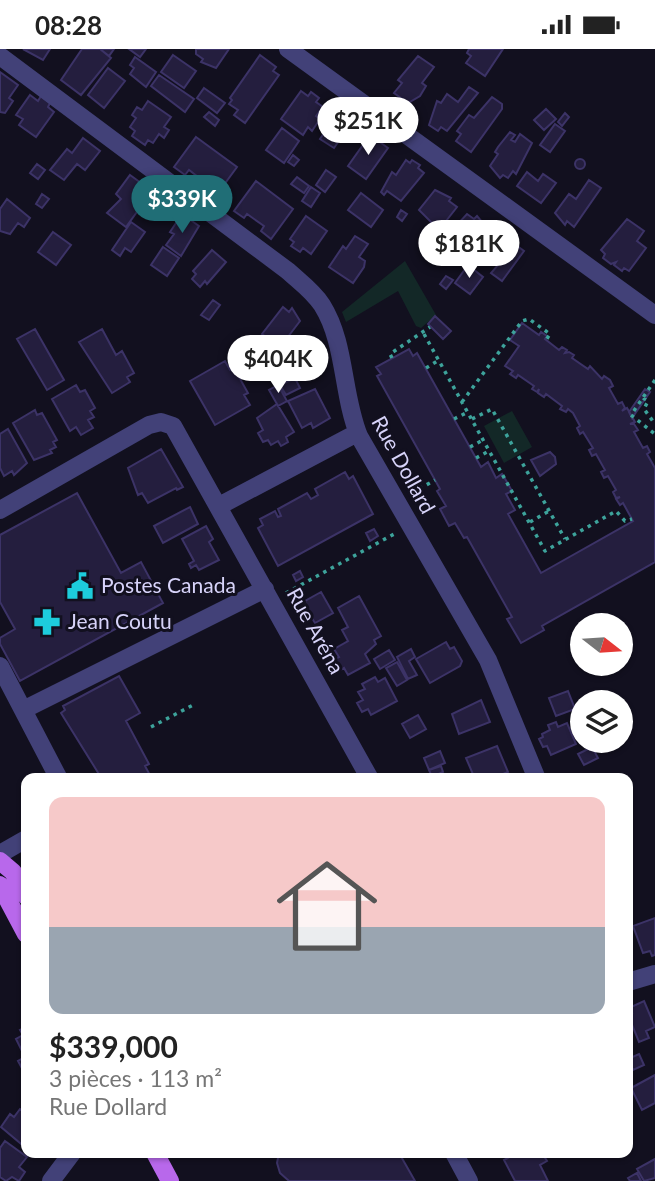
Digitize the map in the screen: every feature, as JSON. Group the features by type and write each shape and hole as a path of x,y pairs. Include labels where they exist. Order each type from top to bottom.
{"main road":[{"path":"0,861 13,872 21,887"},
{"path":"0,885 21,925"},
{"path":"158,1158 170,1181"}],"street":[{"path":"288,49 655,315"},
{"name":"Rue Dollard","path":"0,56 308,288 321,303 333,330 348,405 357,433 492,668 535,773"},
{"name":"Rue Aréna","path":"0,510 149,425 161,422 178,431 367,773"},
{"path":"219,506 357,433"},
{"path":"23,710 268,595"},
{"path":"0,666 56,773"},
{"path":"0,854 21,842"},
{"path":"633,981 655,974"},
{"path":"51,1181 68,1158"},
{"path":"457,1158 469,1181"}],"path":[{"path":"462,403 522,321 529,319 550,334 546,340"},
{"path":"393,358 390,354 424,334 430,327"},
{"path":"424,334 545,551 616,511 625,521 632,519"},
{"path":"426,368 439,361"},
{"path":"655,380 631,415 655,434"},
{"path":"643,398 648,401 644,409 655,424"},
{"path":"472,419 492,409 566,540"},
{"path":"454,419 468,412"},
{"path":"470,447 483,440"},
{"path":"476,458 489,450"},
{"path":"397,502 435,480"},
{"path":"529,522 549,511"},
{"path":"268,595 410,526"},
{"path":"151,727 195,704"}],"green space":[{"path":"405,261 436,315 421,328 416,326 398,291 346,322 342,312"},
{"path":"512,411 532,447 504,463 484,426"}],"building":[{"path":"23,49 50,49 43,60"},
{"path":"82,49 100,49 111,58 81,95 61,80"},
{"path":"100,49 114,49 109,56"},
{"path":"129,49 146,49 140,57"},
{"path":"196,49 229,49 216,68 201,62 203,59 196,54"},
{"path":"469,49 503,49 485,76 466,63 471,56 467,53"},
{"path":"173,55 196,71 184,88 161,72"},
{"path":"260,55 276,67 273,71 279,75 245,123 234,115 238,110 229,104 232,100 230,98"},
{"path":"418,56 434,67 422,83 426,86 420,96 408,103 394,93 402,83 398,80"},
{"path":"135,57 156,72 146,87 130,74 134,68 130,65"},
{"path":"108,68 125,81 104,108 88,95"},
{"path":"0,72 18,85 9,98 13,101 5,113 0,112"},
{"path":"159,75 194,99 185,112 151,86"},
{"path":"469,87 478,93 447,131 441,127 438,131 429,125 437,101 441,103 447,94 458,102"},
{"path":"204,88 225,103 217,113 197,98"},
{"path":"301,91 308,96 311,92 319,98 316,102 323,107 316,116 320,119 312,131 308,127 303,135 281,119"},
{"path":"30,95 38,101 41,96 50,103 48,107 54,112 36,137 19,125 23,119 16,115"},
{"path":"492,97 502,104 502,109 471,152 456,141 461,134 457,131 469,115 474,118"},
{"path":"148,101 171,117 164,127 169,130 164,138 159,134 153,143 148,140 145,145 132,136 135,131 130,127 136,118 132,115 137,107 142,110"},
{"path":"546,109 556,119 544,130 534,120"},
{"path":"339,111 353,121 334,148 320,139"},
{"path":"209,112 219,120 215,126 204,117"},
{"path":"565,113 569,117 562,126 558,122"},
{"path":"555,124 565,131 550,152 540,145"},
{"path":"282,128 299,141 284,163 266,150"},
{"path":"510,132 515,135 511,140 515,142 520,134 532,143 516,174 513,171 508,178 503,175 500,178 490,166 498,154 495,152"},
{"path":"370,135 388,148 366,179 348,166"},
{"path":"196,137 237,167 215,197 204,189 207,184 189,170 185,175 174,167"},
{"path":"83,138 100,151 85,170 77,164 64,180 50,170 67,149 72,153"},
{"path":"293,155 299,160 294,166 288,162"},
{"path":"580,159 585,164 580,169 575,164"},
{"path":"406,160 420,165 418,168 424,173 401,201 387,191 384,195 381,192 392,172 396,175"},
{"path":"37,164 45,170 38,179 30,173"},
{"path":"326,170 336,177 325,192 316,185"},
{"path":"527,172 538,181 543,174 556,183 541,203 517,186"},
{"path":"130,175 152,191 126,227 107,213 121,199 116,194"},
{"path":"297,177 309,186 304,193 291,184"},
{"path":"589,180 601,188 574,227 567,221 565,225 555,213 569,194 576,199"},
{"path":"256,181 293,209 271,239 261,231 264,226 247,214 244,218 234,211"},
{"path":"311,187 320,193 311,207 302,201"},
{"path":"435,190 451,198 449,201 457,207 439,230 419,210"},
{"path":"361,193 383,210 371,227 348,210"},
{"path":"42,194 49,199 42,208 36,204"},
{"path":"7,199 30,218 24,227 18,223 10,234 0,231 0,209"},
{"path":"401,210 407,214 402,221 397,217"},
{"path":"182,214 199,226 181,256 166,245 174,234 170,232"},
{"path":"467,214 474,219 477,216 489,230 470,255 461,248 459,252 452,247 454,243 443,240"},
{"path":"306,216 327,231 311,254 303,248 300,252 291,246 294,242 290,239"},
{"path":"627,219 644,231 637,241 646,248 629,271 624,268 622,271 614,265 616,262 611,264 603,258 605,254 601,250"},
{"path":"131,222 145,232 131,252 125,248 120,256 112,250"},
{"path":"53,232 71,245 56,265 38,252"},
{"path":"355,236 368,244 359,257 365,261 364,267 353,283 329,267 343,246 346,249"},
{"path":"505,237 524,251 502,281 491,273 499,264 489,257"},
{"path":"163,247 179,258 167,276 151,265"},
{"path":"212,250 226,262 207,284 205,281 200,287 192,279 196,274 193,271"},
{"path":"468,265 483,277 470,294 455,283"},
{"path":"446,276 453,280 446,289 440,284"},
{"path":"213,300 220,305 209,320 201,315"},
{"path":"283,307 289,312 292,308 300,321 284,342 277,345 262,334"},
{"path":"435,316 451,331 443,339 428,324"},
{"path":"522,323 539,335 541,332 547,336 545,339 559,350 562,347 567,350 565,353 574,355 572,358 588,369 590,366 602,379 604,376 610,380 613,386 609,388 618,404 622,402 625,408 622,411 627,408 635,422 630,424 634,424 638,430 634,432 643,448 647,446 650,452 647,454 655,468 655,562 542,626 544,630 521,643 507,619 512,617 467,537 464,538 455,523 449,526 440,509 446,506 437,491 440,489 377,376 381,374 376,367 409,349 413,356 417,353 481,467 488,462 496,478 502,474 507,482 512,491 506,494 515,510 508,514 541,573 633,521 623,503 620,505 616,499 620,497 616,498 613,492 616,490 608,476 604,478 601,472 605,470 596,454 592,456 589,450 593,448 583,432 580,434 577,428 580,426 573,413 568,409 566,412 560,409 562,406 546,394 544,397 538,393 539,389 537,392 532,389 534,386 518,375 516,378 510,374 513,371 505,366 519,346 510,340"},
{"path":"35,329 64,380 47,390 17,339"},
{"path":"102,329 116,355 122,351 134,373 127,377 130,382 112,393 79,342"},
{"path":"275,354 286,362 273,378 263,371"},
{"path":"225,361 230,370 234,368 248,393 244,395 250,405 215,425 190,381"},
{"path":"295,378 300,388 286,395 280,385"},
{"path":"76,385 80,392 85,390 95,408 90,411 94,417 88,420 93,428 81,435 76,427 70,431 52,399"},
{"path":"278,385 287,401 278,406 269,390"},
{"path":"315,389 330,418 313,428 311,423 302,428 288,401"},
{"path":"645,389 650,392 632,418 629,412"},
{"path":"277,404 294,432 286,437 288,442 281,446 278,441 271,445 268,440 263,442 258,433 263,430 257,418"},
{"path":"35,410 37,415 42,413 57,440 53,442 56,447 50,450 52,453 34,460 13,423"},
{"path":"8,429 27,463 14,475 12,471 4,476 0,468 0,434"},
{"path":"161,449 183,487 148,503 142,493 138,495 128,468"},
{"path":"550,452 555,457 556,464 540,476 531,460"},
{"path":"345,472 349,479 353,476 373,514 278,566 258,528 263,525 260,519 275,511 278,517 281,516 278,509 307,493 311,499 318,495 315,489"},
{"path":"77,493 121,573 141,562 163,603 20,681 0,644 0,638 15,629 0,602 0,535"},
{"path":"190,507 198,524 163,543 154,526"},
{"path":"206,526 213,539 209,542 219,560 199,570 196,565 191,568 189,564 194,561 182,539"},
{"path":"374,529 378,536 370,541 366,533"},
{"path":"300,571 303,577 296,581 293,575"},
{"path":"321,592 333,613 315,623 310,615 305,618 298,605"},
{"path":"359,596 381,636 374,640 376,644 365,654 370,663 348,675 344,668 339,671 333,660 339,657 334,649 348,641 342,630 348,627 338,608"},
{"path":"446,642 450,649 454,647 462,661 460,666 430,683 416,659"},
{"path":"411,649 415,657 409,661 417,675 408,679 397,657"},
{"path":"389,650 395,660 380,669 374,659"},
{"path":"397,662 407,680 397,686 386,668"},
{"path":"119,676 140,713 126,721 149,764 145,766 149,773 98,773 61,713 65,710 63,706"},
{"path":"375,677 378,682 385,678 397,701 371,715 368,709 362,712 357,703 363,700 358,692 365,689 362,684"},
{"path":"568,691 570,711 556,716 549,698"},
{"path":"481,700 490,722 459,734 452,714"},
{"path":"418,715 426,729 410,738 402,724"},
{"path":"556,722 558,727 567,723 570,747 551,755 547,746 543,747 539,739 550,730 548,725"},
{"path":"497,746 508,772 472,773 466,758"},
{"path":"440,751 445,763 429,770 424,758"},
{"path":"595,753 598,758 584,765 578,754"},
{"path":"441,766 443,772 430,773 429,770"},
{"path":"655,918 655,955 652,956 650,951 643,953 633,926"},
{"path":"644,1001 655,1027 646,1031 649,1038 639,1042 633,1027 633,1006"},
{"path":"21,1036 21,1049 16,1039"},
{"path":"639,1054 644,1065 633,1070 633,1057"},
{"path":"655,1075 655,1103 642,1110 633,1087"},
{"path":"21,1110 21,1144 1,1127 10,1114 14,1117"},
{"path":"5,1141 21,1153 21,1158 26,1158 19,1167 25,1172 19,1181 12,1177 6,1181 0,1177 0,1148"},
{"path":"278,1158 402,1158 415,1181 289,1181 280,1173"},
{"path":"545,1158 547,1161 540,1165 548,1181 515,1181 504,1160"},
{"path":"655,1159 655,1178 644,1181 637,1169"},
{"path":"637,1173 641,1181 630,1181 628,1178"}],"place":[{"name":"Postes Canada","path":"80,586"},
{"name":"Jean Coutu","path":"47,622"}]}
